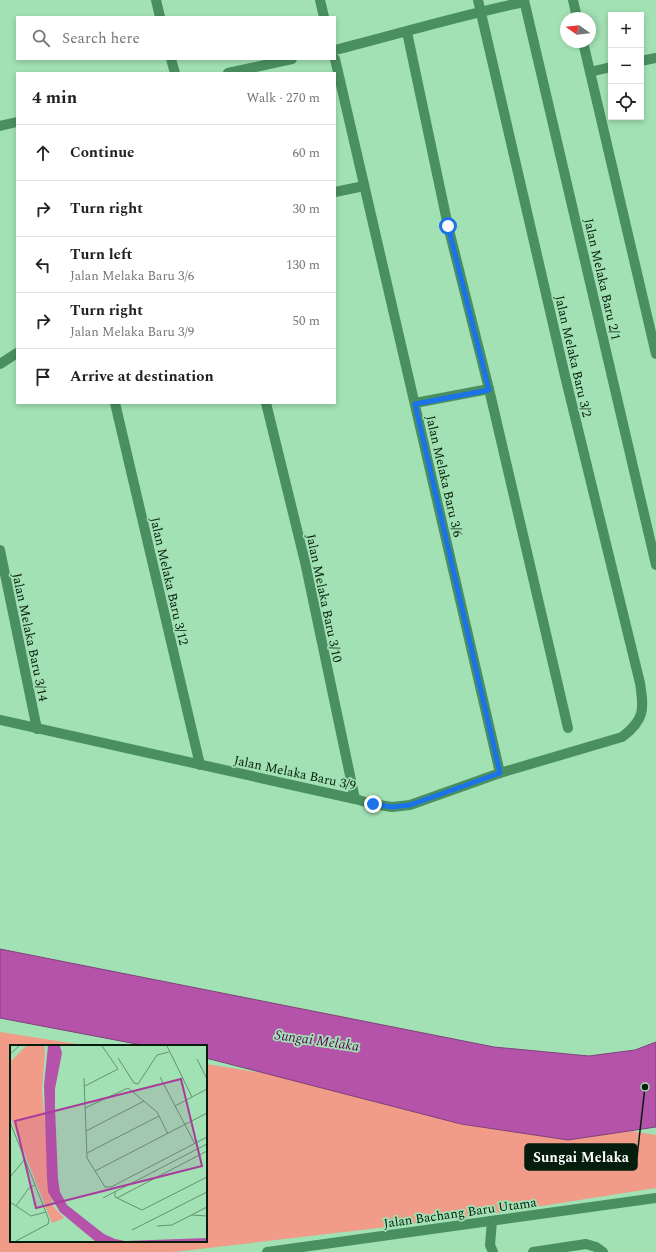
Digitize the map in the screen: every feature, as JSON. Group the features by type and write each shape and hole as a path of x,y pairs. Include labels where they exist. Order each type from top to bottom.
{"street":[{"path":"156,0 160,16"},
{"path":"320,0 324,16"},
{"name":"Jalan Melaka Baru 3/2","path":"478,0 565,376 640,683 642,700 641,717"},
{"path":"573,0 576,12"},
{"path":"336,50 407,32 480,11 524,1"},
{"name":"Jalan Melaka Baru 2/1","path":"524,1 656,565"},
{"path":"407,32 448,226 489,390 568,728"},
{"path":"584,48 654,336 656,354"},
{"path":"644,60 656,58"},
{"path":"171,60 175,72"},
{"path":"233,72 287,60"},
{"name":"Jalan Melaka Baru 3/6","path":"335,60 500,773"},
{"path":"590,72 608,68"},
{"path":"0,126 16,122"},
{"path":"336,192 364,186"},
{"path":"0,364 16,354"},
{"path":"415,404 489,390"},
{"name":"Jalan Melaka Baru 3/12","path":"115,404 200,765"},
{"name":"Jalan Melaka Baru 3/10","path":"266,404 305,562 355,799"},
{"name":"Jalan Melaka Baru 3/14","path":"0,550 37,728"},
{"name":"Jalan Melaka Baru 3/9","path":"0,720 392,807 410,805 500,773 622,737 633,728 641,717"},
{"name":"Jalan Bachang Baru Utama","path":"267,1252 293,1250 656,1198"},
{"path":"492,1221 490,1245 493,1252"},
{"path":"533,1252 586,1244 596,1247 603,1252"}],"shaded area":[{"path":"0,1032 84,1045 10,1045 10,1242 207,1242 207,1064 656,1135 656,1188 464,1218 174,1252 0,1252"}],"water":[{"path":"0,949 494,1047 589,1056 635,1050 656,1042 656,1127 568,1140 461,1124 207,1058 207,1045 142,1045 0,1018"}],"place":[{"name":"Sungai Melaka","path":"645,1087"}],"route":[{"path":"373,804 392,807 410,805 500,773 415,404 489,390 448,226"}]}
